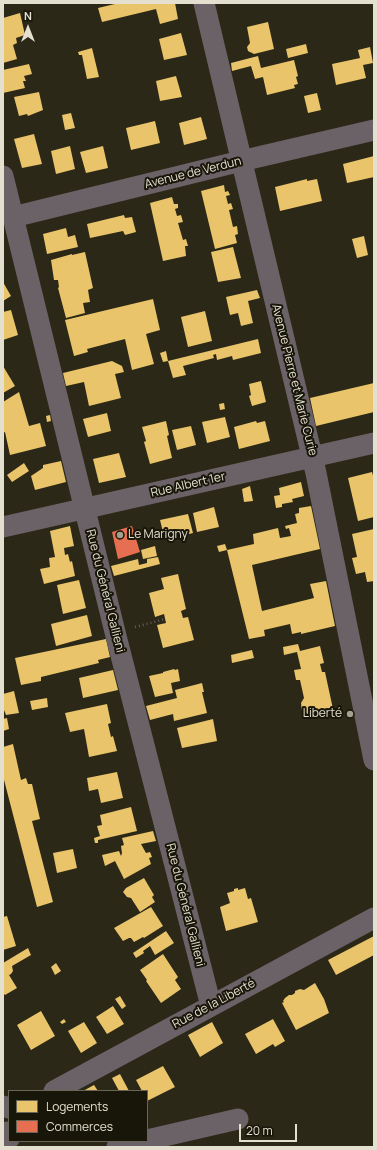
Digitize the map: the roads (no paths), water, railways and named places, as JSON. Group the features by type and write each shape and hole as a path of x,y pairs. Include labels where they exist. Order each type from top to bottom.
{"street":[{"name":"Avenue Pierre et Marie Curie","path":"204,3 312,457 374,760"},
{"name":"Avenue de Verdun","path":"13,217 374,130"},
{"name":"Rue du Général Gallieni","path":"3,178 115,632 211,1006"},
{"name":"Rue Albert 1er","path":"3,526 85,509 105,503 374,443"},
{"name":"Rue de la Liberté","path":"56,1090 374,918"},
{"path":"148,1140 238,1119"},
{"path":"117,1147 139,1142"}],"place":[{"name":"Le Marigny","path":"120,535"},
{"name":"Liberté","path":"350,714"}]}
